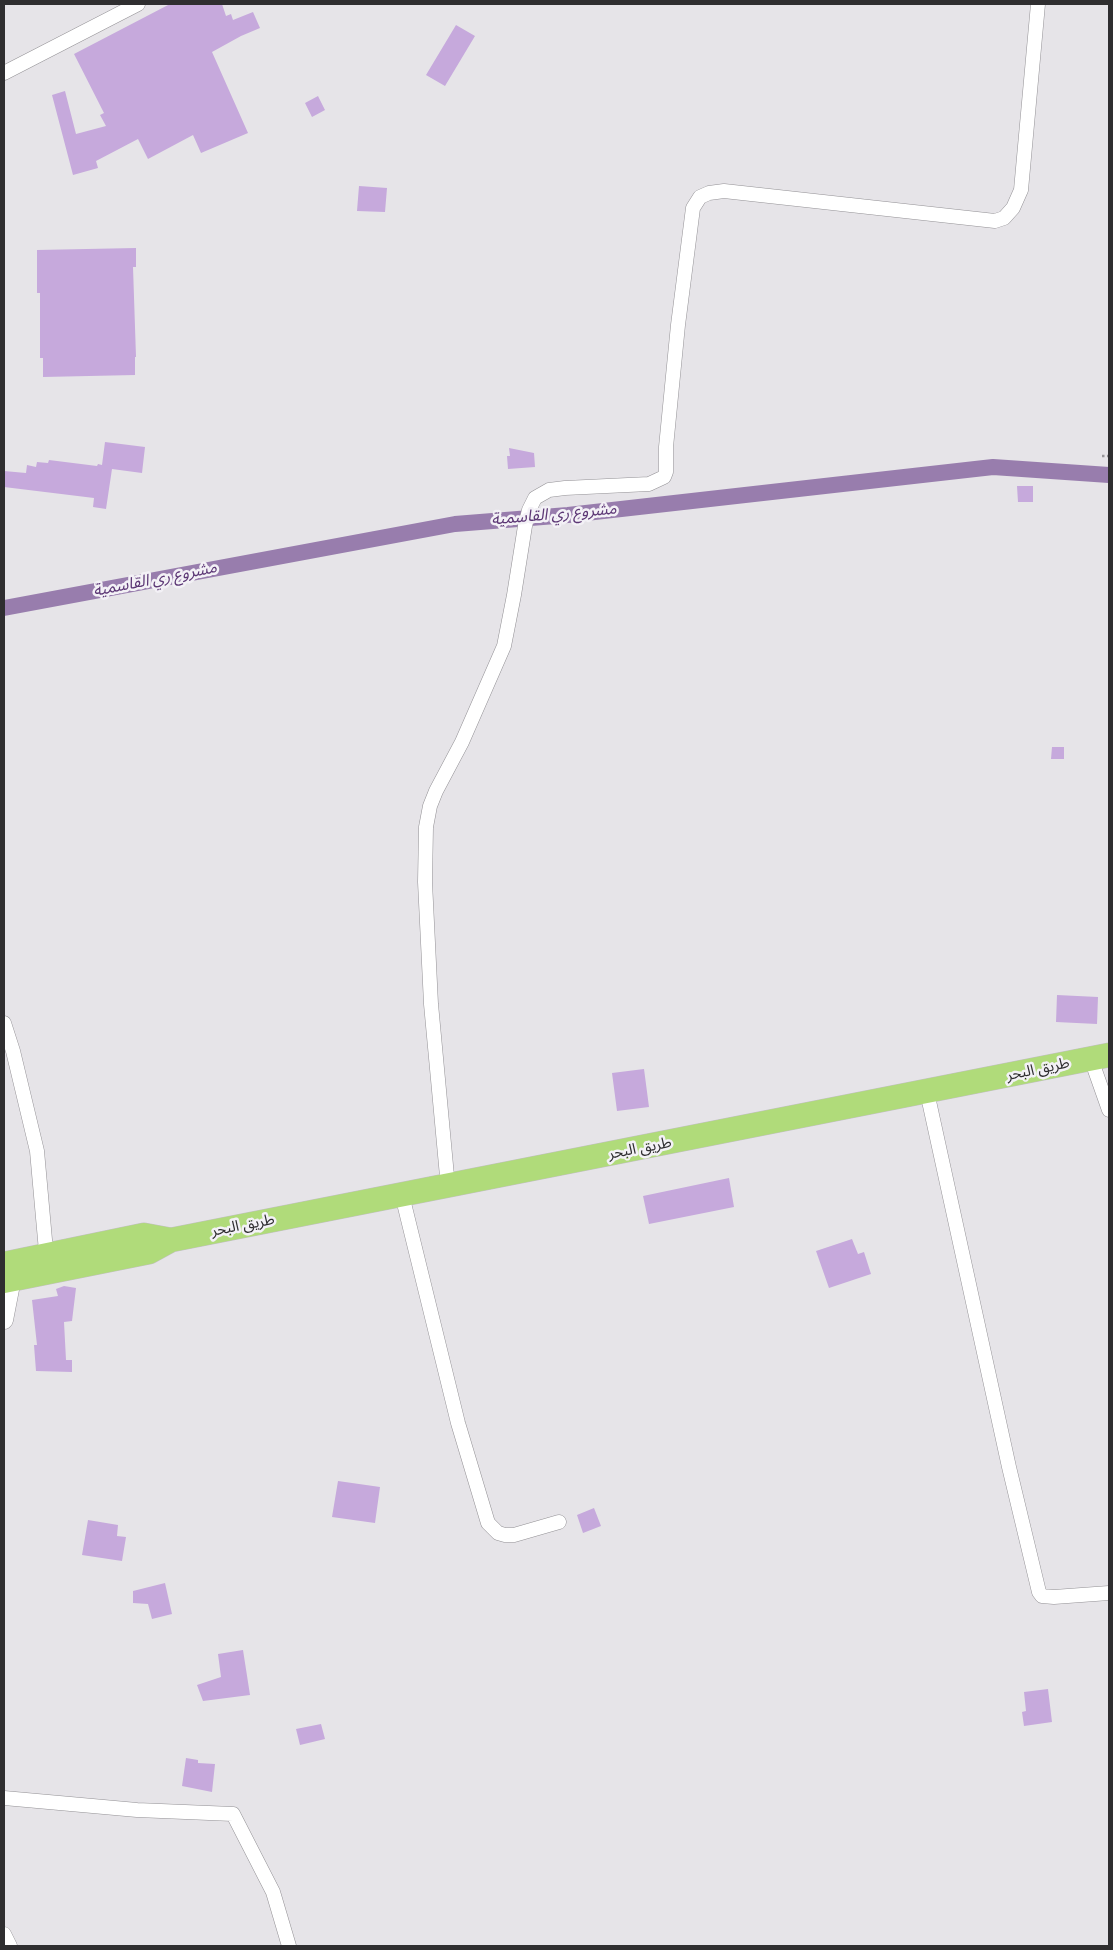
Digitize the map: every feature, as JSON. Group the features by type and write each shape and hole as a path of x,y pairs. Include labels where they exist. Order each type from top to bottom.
{"highway":[{"name":"طريق البحر","path":"7,1272 47,1264 144,1235 171,1240 448,1187 1100,1057"}],"street":[{"path":"4,73 138,4"},
{"path":"448,1187 431,1004 426,882 426,827 430,806 436,791 466,733 504,646 529,510 535,498 549,490 580,486 649,484 664,477 666,472 666,447 678,325 693,208 700,197 709,193 724,191 995,221 1004,218 1013,208 1021,190 1038,4"},
{"path":"4,1023 13,1051 37,1151 47,1264"},
{"path":"1100,1057 1109,1110"},
{"path":"927,1092 1037,1587 1042,1596 1046,1597 1109,1593"},
{"path":"402,1196 458,1423 488,1523 498,1533 514,1535 560,1522"},
{"path":"4,1320 7,1272"},
{"path":"4,1798 137,1810 233,1814 274,1892 289,1946"},
{"path":"4,1934 10,1946"}],"path":[{"path":"1102,456 1109,456"}],"building":[{"path":"170,4 222,4 226,16 231,14 233,20 253,12 260,28 212,52 248,133 201,153 193,135 148,159 138,139 96,161 98,168 73,175 52,95 65,91 76,134 106,126 100,115 104,113 74,54"},
{"path":"456,25 475,36 445,86 426,75"},
{"path":"318,96 325,110 312,117 305,103"},
{"path":"359,186 387,188 385,212 357,211"},
{"path":"136,248 136,267 133,267 135,375 43,377 43,358 40,358 40,293 37,293 37,250"},
{"path":"105,442 145,447 142,473 112,469 106,509 93,507 94,498 4,487 4,471 26,473 27,465 36,467 37,462 48,463 49,460 102,465"},
{"path":"509,448 534,453 535,467 508,469 507,456 510,456"},
{"path":"1017,486 1033,486 1033,502 1018,502"},
{"path":"1052,747 1064,747 1064,759 1051,759"},
{"path":"1057,995 1098,997 1097,1024 1056,1022"},
{"path":"644,1069 649,1107 617,1111 612,1073"},
{"path":"729,1178 734,1207 649,1224 643,1196"},
{"path":"852,1239 858,1254 864,1252 871,1274 829,1288 816,1251"},
{"path":"64,1286 76,1288 72,1321 64,1322 66,1360 72,1360 72,1372 36,1371 34,1345 37,1345 32,1300 58,1296 56,1289"},
{"path":"338,1481 380,1487 375,1523 332,1517"},
{"path":"594,1508 601,1526 583,1533 577,1515"},
{"path":"88,1520 118,1525 117,1536 126,1537 122,1561 82,1555"},
{"path":"165,1583 172,1614 152,1619 148,1604 133,1603 133,1591"},
{"path":"243,1650 250,1695 203,1701 197,1685 221,1677 218,1654"},
{"path":"1048,1689 1052,1722 1024,1726 1022,1712 1026,1711 1024,1692"},
{"path":"321,1724 325,1739 300,1745 296,1729"},
{"path":"186,1758 198,1760 198,1763 215,1764 212,1792 182,1786"}],"waterway":[{"name":"مشروع ري القاسمية","path":"4,608 455,524 568,515 993,467 1109,475"}]}
